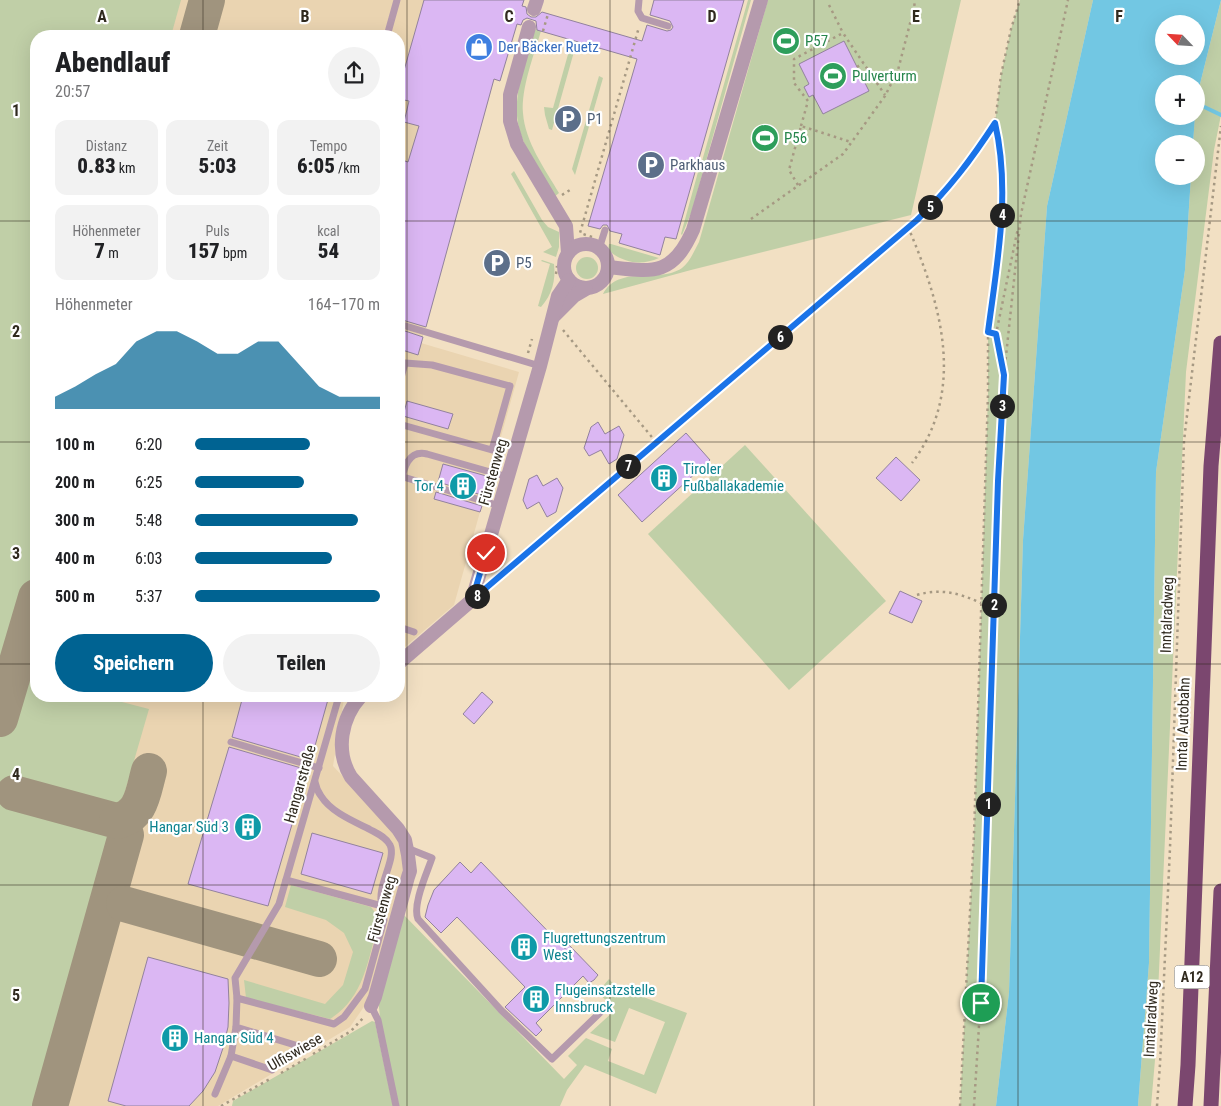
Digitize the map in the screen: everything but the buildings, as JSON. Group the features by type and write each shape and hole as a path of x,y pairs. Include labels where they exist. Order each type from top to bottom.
{"highway":[{"name":"Inntal Autobahn","path":"1185,1106 1211,475 1221,343"},
{"name":"A12","path":"1211,1106 1219,980 1221,892"}],"street":[{"path":"608,267 645,271 662,268 675,259 688,241 693,230 761,0"},
{"path":"529,27 510,95 510,121 517,144 566,226 568,253 564,268 569,280 579,288 586,289 599,285 607,274 608,267 607,260 599,244 579,245 568,253"},
{"name":"Fürstenweg","path":"472,600 540,366 558,296 569,280"},
{"name":"Fürstenweg","path":"553,318 574,296 586,289"},
{"path":"405,658 472,600"},
{"name":"Fürstenweg","path":"356,702 345,725 341,747 345,766 351,777 398,829 405,840 410,871 375,997 370,1006"}],"lane":[{"path":"389,30 397,0"},
{"path":"639,0 638,12 642,18 668,26"},
{"path":"599,244 605,230"},
{"path":"405,326 540,366"},
{"path":"405,363 432,365 510,386 492,450 405,426"},
{"path":"405,468 410,458 417,453 422,453 508,477"},
{"path":"405,478 500,506"},
{"path":"405,629 414,632"},
{"name":"Hangarstraße","path":"216,1094 231,1056 236,1027 238,998 235,978 279,904 338,702"},
{"path":"231,742 319,768"},
{"path":"238,998 334,1024 350,1010 365,989 384,920 380,894 391,855 390,844 327,803 320,796 314,782"},
{"path":"407,848 432,858 417,904 416,914 418,919 501,1010 552,1059 608,1005"},
{"path":"286,880 382,906"},
{"path":"370,1006 378,1020 396,1106"},
{"path":"236,1027 305,1048"},
{"path":"231,1056 272,1070"}],"path":[{"path":"751,219 843,154 885,96 898,70 915,0"},
{"path":"960,1106 974,834 988,394 988,332 1003,211 1000,145 995,123 1001,74 1011,29 1020,0"},
{"path":"1004,375 996,334 1068,0"},
{"path":"829,5 843,33 885,96"},
{"path":"543,31 548,14"},
{"path":"798,185 789,170 808,101 794,82 794,59 843,33"},
{"path":"599,244 580,233 633,48"},
{"path":"857,68 863,63"},
{"path":"472,600 908,227 936,201 961,173 995,123"},
{"path":"801,126 851,142"},
{"name":"Inntalradweg","path":"1157,1106 1170,848 1184,441 1221,126"},
{"path":"974,1106 983,962 997,491 1004,375 1021,214"},
{"path":"908,227 929,278 945,369 943,393 936,421 924,447 912,463"},
{"path":"553,318 656,442"},
{"path":"988,332 996,334"},
{"path":"917,595 942,591 981,603"},
{"name":"Ulfiswiese","path":"221,1106 346,1035 360,1022 370,1006"}],"shaded area":[{"path":"0,0 524,0 500,81 494,80 421,343 519,372 454,605 405,647 405,30 30,30 30,702 344,702 333,766 401,838 407,870 372,995 350,1027 218,1106 0,1106"}],"green space":[{"path":"0,0 181,0 173,30 30,30 30,702 122,702 149,709 34,1106 0,1106"},
{"path":"748,0 751,0 692,211 682,235 698,172 701,172 704,161 702,161"},
{"path":"768,0 961,0 911,215 603,294 610,285 619,280 629,277 662,275 673,272 682,268 692,256 699,242"},
{"path":"1020,0 1093,0 1047,206 1023,540 1009,992 996,1106 960,1106 974,834 988,394 988,333 1003,211 1000,145 995,123 1001,75 1011,29"},
{"path":"1221,0 1221,115 1214,150 1186,372 1155,1060 1151,1106 1138,1106 1149,963 1156,472 1185,270 1190,185 1205,185 1205,135 1194,135 1194,125 1205,125 1205,75 1202,75"},
{"path":"535,29 541,31 526,82 523,113 532,145 559,193 554,197 525,146 517,116 518,90"},
{"path":"572,40 577,41 552,130 549,129 544,107 553,108"},
{"path":"599,76 603,78 575,175 572,169"},
{"path":"514,171 542,220 548,227 559,232 559,247 556,257 543,252 552,247 511,174"},
{"path":"609,244 659,258 646,262 632,262 620,258 608,250"},
{"path":"583,257 591,257 598,264 598,272 591,279 583,279 576,272 576,264"},
{"path":"542,260 554,264 554,276 550,292 541,307 538,306 550,264"},
{"path":"745,445 886,601 789,690 648,534"},
{"path":"291,885 371,907 377,915 378,924 363,977 350,1000 330,1019 246,998 244,980 325,1004 343,985 353,952 344,933 326,920 285,907"},
{"path":"402,913 564,1079 577,1065 568,1056 586,1038 612,1049 608,1061 644,1075 665,1022 629,1008 615,1042 590,1033 615,1010 598,992 609,979 616,987 687,1013 656,1094 585,1065 567,1090 560,1106 399,1106 380,1018 378,996"},
{"path":"372,1021 375,1022 393,1106 232,1106 233,1101"}],"water":[{"path":"1093,0 1221,0 1205,64 1205,15 1155,15 1155,65 1205,65 1202,75 1155,75 1155,125 1194,125 1194,135 1155,135 1155,185 1190,185 1185,270 1156,472 1149,963 1138,1106 996,1106 1009,992 1023,540 1047,206"}],"waterway":[{"path":"1205,107 1221,115"}],"taxiway":[{"path":"199,30 207,0"},
{"path":"0,719 30,617"},
{"path":"117,821 132,814 137,809 143,795 149,771"},
{"path":"14,793 117,821 123,826 126,835 50,1106"},
{"path":"124,904 319,959"}],"place":[{"name":"P57","path":"786,41"},
{"name":"Der Bäcker Ruetz","path":"479,47"},
{"name":"Pulverturm","path":"833,76"},
{"name":"P1","path":"568,119"},
{"name":"P56","path":"765,138"},
{"name":"Parkhaus","path":"651,165"},
{"name":"P5","path":"497,263"},
{"name":"Tiroler Fußballakademie","path":"664,478"},
{"name":"Tor 4","path":"463,486"},
{"name":"Hangar Süd 3","path":"248,827"},
{"name":"Flugrettungszentrum West","path":"524,947"},
{"name":"Flugeinsatzstelle Innsbruck","path":"536,999"},
{"name":"Hangar Süd 4","path":"175,1038"}],"route":[{"path":"486,553 472,600 917,220 961,173 995,123 1000,145 1003,211 988,332 996,334 1004,375 998,481 981,1003"}]}
